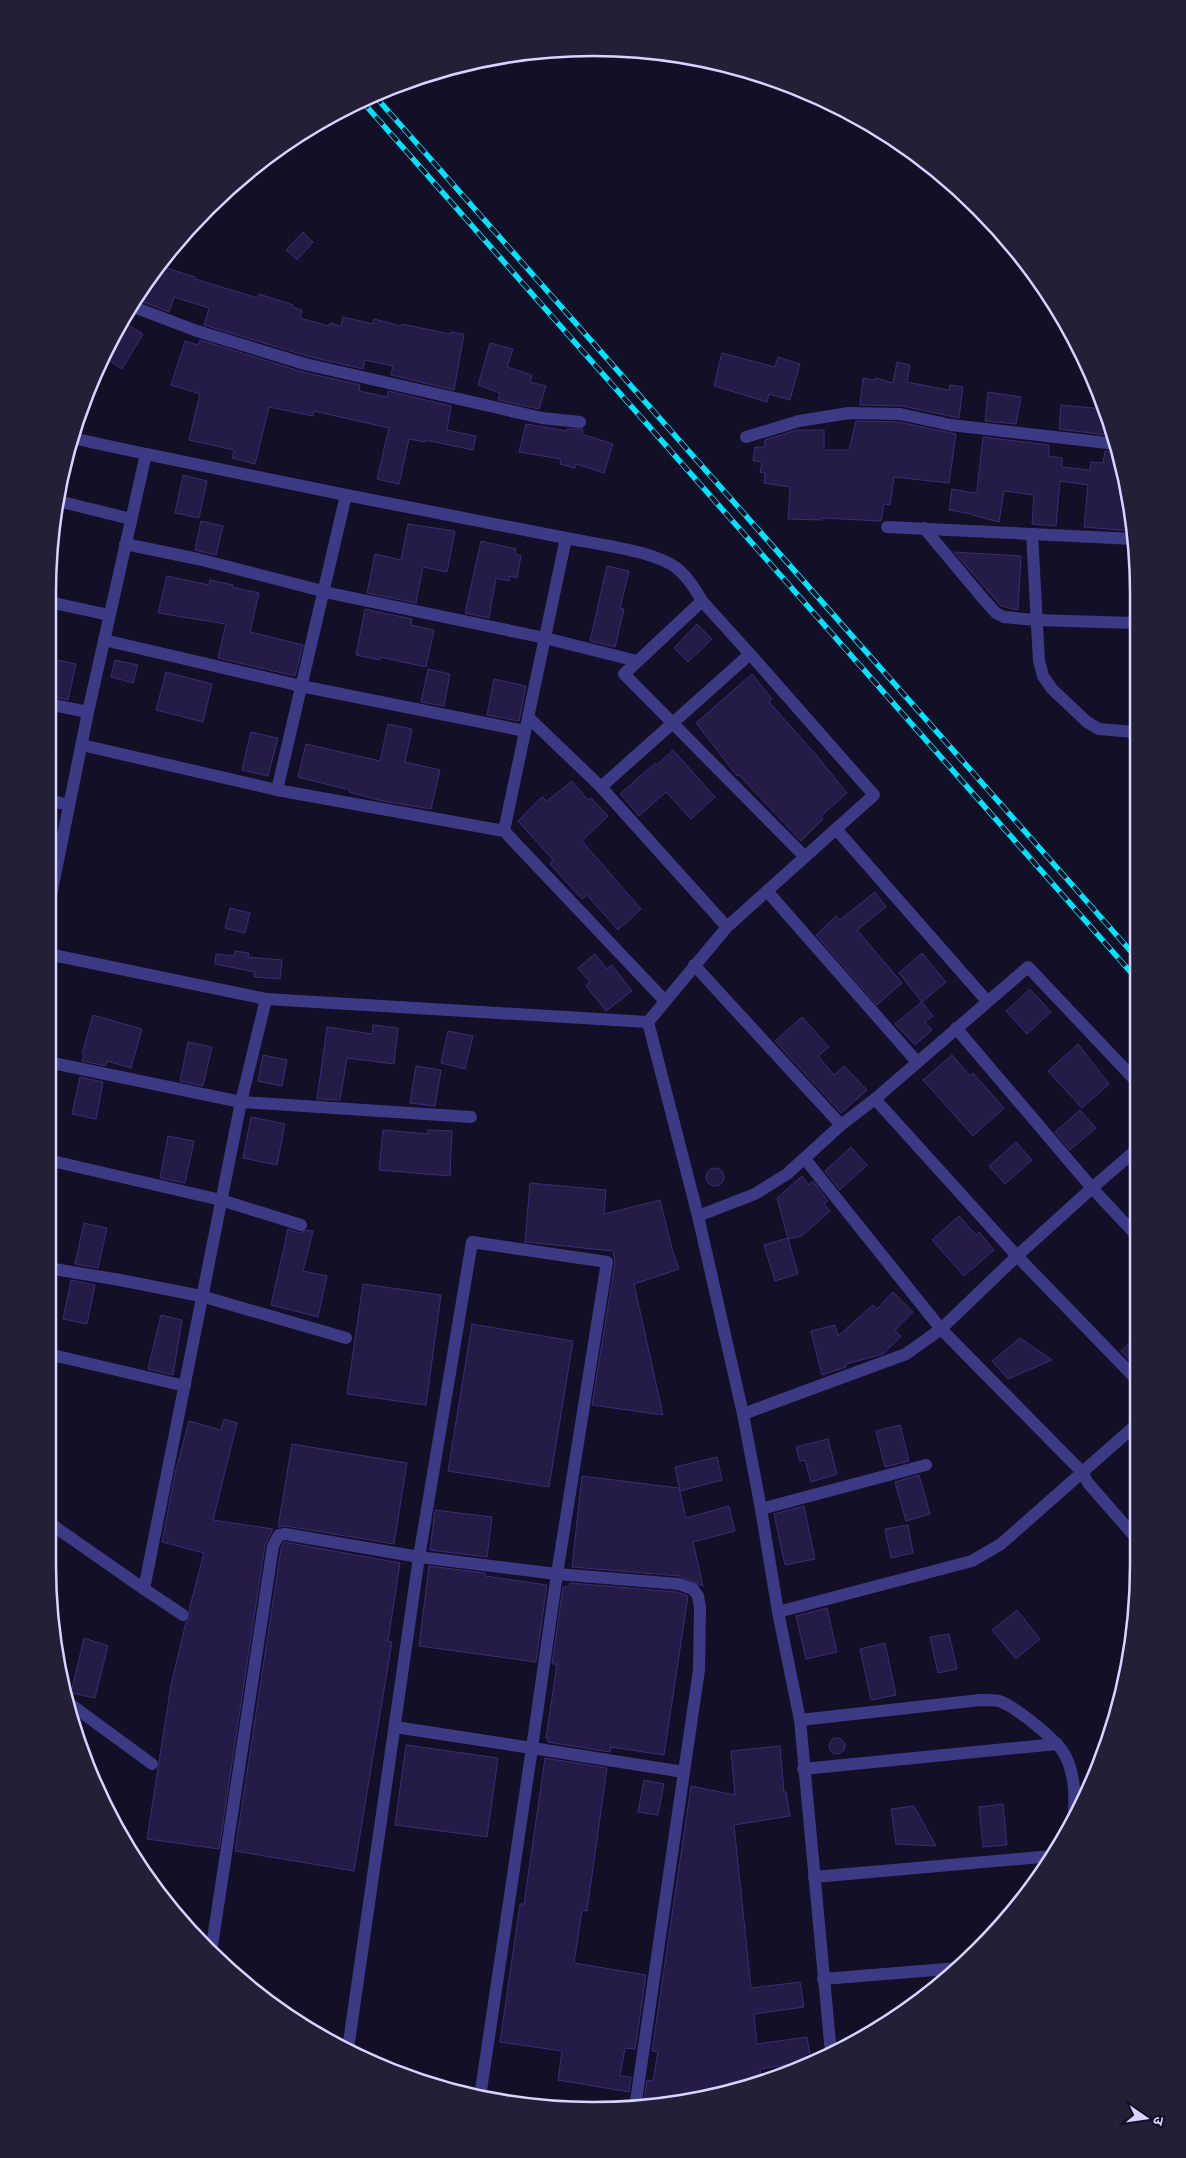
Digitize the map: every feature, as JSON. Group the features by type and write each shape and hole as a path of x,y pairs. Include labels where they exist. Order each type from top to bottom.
{"street":[{"path":"138,309 197,331 305,364 542,418 580,422"},
{"path":"746,436 800,421 849,413 900,414 951,424 1108,443"},
{"path":"79,440 566,538 661,559 678,569 692,584 702,601 874,795 727,927 694,964 648,1022"},
{"path":"56,870 88,712 146,454"},
{"path":"276,790 346,495"},
{"path":"64,503 131,520"},
{"path":"887,526 1127,539"},
{"path":"924,528 996,613 1004,616 1035,620 1130,623"},
{"path":"1032,534 1038,661 1043,676 1052,689 1087,722 1099,729 1130,732"},
{"path":"504,831 566,538"},
{"path":"125,544 324,590 334,594 545,638 637,661"},
{"path":"702,601 624,674 805,857"},
{"path":"56,604 109,615"},
{"path":"104,640 301,686 525,731"},
{"path":"601,787 750,654"},
{"path":"56,706 88,712"},
{"path":"528,717 601,787 727,927"},
{"path":"82,745 276,790 504,831 665,1000"},
{"path":"56,802 69,805"},
{"path":"836,829 987,1001"},
{"path":"767,891 917,1062"},
{"path":"56,956 266,999 648,1022"},
{"path":"694,964 841,1125"},
{"path":"698,1216 755,1194 787,1174 841,1125 875,1099 1028,967 1130,1075"},
{"path":"144,1589 241,1102 266,999"},
{"path":"648,1022 698,1216 743,1414 778,1612 800,1720 803,1769 830,2046"},
{"path":"956,1028 1092,1188 1130,1229"},
{"path":"56,1064 241,1102 471,1117"},
{"path":"875,1099 1018,1256 1130,1373"},
{"path":"743,1414 906,1354 941,1329 1018,1256 1130,1155"},
{"path":"805,1159 941,1329 1082,1472 1088,1483 1130,1531"},
{"path":"56,1162 221,1200 301,1225"},
{"path":"349,2042 419,1557 472,1242 607,1262 557,1574 481,2089"},
{"path":"56,1269 202,1296 346,1338"},
{"path":"56,1356 185,1386"},
{"path":"778,1612 972,1561 1001,1544 1130,1430"},
{"path":"761,1509 926,1465"},
{"path":"56,1528 182,1615"},
{"path":"213,1945 275,1540 279,1535 285,1534 419,1557 557,1574 679,1584 693,1589 698,1596 700,1608 700,1670 637,2100"},
{"path":"800,1720 980,1700 999,1701 1019,1711 1057,1744 1065,1754 1075,1784 1074,1801"},
{"path":"76,1709 152,1764"},
{"path":"395,1727 684,1772"},
{"path":"803,1769 1057,1744"},
{"path":"814,1877 1043,1857"},
{"path":"824,1979 947,1969"}],"building":[{"path":"303,232 313,242 297,260 286,250"},
{"path":"166,268 195,277 195,279 258,298 259,294 293,305 292,307 302,310 300,318 329,326 330,323 341,326 343,317 373,324 374,319 401,326 402,324 450,334 451,332 464,334 454,390 391,375 393,366 365,360 363,369 307,356 204,325 209,308 174,297 169,312 143,302"},
{"path":"128,325 143,334 122,369 110,361"},
{"path":"200,340 303,372 360,385 359,391 387,397 388,391 451,406 447,430 476,436 473,450 425,440 425,442 409,439 399,484 377,479 389,428 314,411 313,416 269,407 255,464 232,458 234,450 189,440 200,394 171,385 185,341 198,345"},
{"path":"490,343 513,349 507,367 532,375 530,382 546,386 539,409 498,400 500,393 478,385"},
{"path":"722,353 775,367 778,357 800,364 790,400 769,394 767,402 714,386"},
{"path":"897,362 910,365 907,382 949,390 950,385 963,387 959,418 902,406 860,405 863,378 875,380 876,378 893,383"},
{"path":"988,392 1021,397 1016,424 985,421"},
{"path":"1061,405 1097,408 1105,435 1059,429"},
{"path":"856,421 899,422 956,434 949,483 894,477 890,505 884,504 881,521 822,518 822,520 788,519 790,487 764,483 765,473 760,472 762,462 753,461 755,447 764,447 765,440 797,430 824,430 824,450 849,450"},
{"path":"526,424 567,431 567,429 583,429 582,434 613,444 604,473 576,464 575,468 560,464 561,459 519,452"},
{"path":"983,437 1049,445 1049,456 1062,458 1062,467 1090,470 1091,462 1103,463 1105,451 1110,451 1119,488 1126,530 1084,527 1088,485 1060,481 1056,526 1032,524 1034,495 1004,491 999,522 949,510 952,489 975,493 977,490"},
{"path":"183,475 207,481 199,518 175,513"},
{"path":"201,521 223,526 216,555 195,550"},
{"path":"408,524 455,531 447,572 423,567 416,603 367,593 375,554 401,560"},
{"path":"481,541 516,549 515,554 521,556 517,578 510,576 509,581 496,578 489,618 465,613"},
{"path":"954,552 1021,556 1018,610 1001,606"},
{"path":"607,566 629,571 620,608 624,609 615,647 590,641"},
{"path":"167,576 209,585 210,580 259,593 250,632 303,645 295,676 218,658 226,624 158,613"},
{"path":"365,609 412,619 411,625 434,630 426,667 380,657 380,660 356,655"},
{"path":"697,624 712,639 688,662 674,648"},
{"path":"56,660 76,664 68,700 56,698"},
{"path":"115,660 138,665 133,683 111,677"},
{"path":"428,669 450,674 444,706 421,702"},
{"path":"166,672 212,684 203,722 156,710"},
{"path":"752,674 772,699 769,702 847,793 821,816 823,819 801,841 739,775 737,776 696,723"},
{"path":"494,679 526,686 519,721 487,715"},
{"path":"388,724 412,729 405,762 440,770 431,809 382,801 349,792 350,790 298,777 306,744 380,761"},
{"path":"251,732 278,738 268,776 242,770"},
{"path":"673,750 715,797 691,819 666,792 639,816 620,794"},
{"path":"572,781 588,800 591,798 608,816 582,841 641,909 618,930 587,895 582,899 568,884 550,864 553,860 518,821 542,797 547,801"},
{"path":"875,892 886,907 857,930 902,983 877,1005 816,935 836,916 840,920"},
{"path":"230,908 250,913 245,933 225,928"},
{"path":"235,951 249,953 248,957 282,960 280,979 254,977 255,972 215,964 216,954 234,956"},
{"path":"922,953 946,982 922,1002 899,973"},
{"path":"595,954 607,969 612,965 632,991 606,1011 586,986 590,982 578,968"},
{"path":"1030,989 1051,1012 1027,1034 1006,1011"},
{"path":"922,1002 933,1016 925,1022 932,1030 915,1045 895,1024"},
{"path":"93,1015 142,1029 131,1068 107,1061 106,1066 82,1061 84,1055 82,1054"},
{"path":"802,1017 829,1047 818,1056 834,1075 844,1066 867,1090 841,1113 775,1041"},
{"path":"373,1025 398,1028 394,1064 347,1058 340,1100 317,1099 327,1027 372,1034"},
{"path":"448,1031 473,1036 465,1069 441,1063"},
{"path":"188,1042 212,1047 203,1086 180,1081"},
{"path":"1078,1044 1109,1084 1082,1108 1048,1071"},
{"path":"263,1055 287,1060 282,1086 258,1081"},
{"path":"952,1055 970,1076 973,1073 1004,1108 973,1136 923,1080"},
{"path":"416,1066 441,1070 435,1106 410,1103"},
{"path":"80,1077 103,1082 96,1119 72,1114"},
{"path":"1080,1110 1096,1128 1070,1150 1055,1132"},
{"path":"251,1117 285,1124 277,1165 243,1158"},
{"path":"383,1130 428,1134 428,1130 452,1131 450,1176 379,1170"},
{"path":"168,1136 194,1141 185,1183 160,1178"},
{"path":"1016,1142 1032,1160 1005,1184 989,1166"},
{"path":"851,1147 867,1165 840,1190 825,1171"},
{"path":"715,1168 721,1171 724,1177 721,1183 715,1186 709,1183 706,1177 709,1171"},
{"path":"802,1176 809,1185 813,1181 828,1201 824,1204 830,1211 802,1236 788,1239 777,1198"},
{"path":"530,1183 606,1190 604,1214 660,1200 679,1269 634,1284 663,1415 592,1405 615,1263 613,1251 525,1242"},
{"path":"959,1216 976,1235 979,1232 994,1250 964,1276 932,1240"},
{"path":"84,1223 107,1228 98,1268 75,1264"},
{"path":"288,1229 299,1233 307,1230 313,1231 303,1271 327,1276 318,1317 271,1305"},
{"path":"788,1238 798,1274 775,1281 764,1245"},
{"path":"71,1280 95,1285 87,1324 63,1319"},
{"path":"363,1284 441,1295 426,1405 347,1394"},
{"path":"893,1292 913,1312 895,1330 901,1336 883,1354 846,1364 846,1367 822,1375 811,1331 835,1325 838,1336 873,1305 877,1309"},
{"path":"161,1315 182,1320 173,1375 148,1369"},
{"path":"472,1324 573,1341 549,1487 448,1471"},
{"path":"1020,1338 1052,1360 1008,1379 992,1361"},
{"path":"1130,1343 1130,1361 1121,1351"},
{"path":"224,1419 237,1423 213,1520 273,1529 265,1545 219,1849 147,1839 171,1685 186,1622 191,1616 189,1610 204,1553 162,1542 176,1469 189,1421 221,1430"},
{"path":"900,1425 909,1461 885,1467 876,1431"},
{"path":"828,1439 837,1474 811,1482 805,1460 800,1461 796,1447"},
{"path":"292,1444 407,1463 394,1544 286,1526 278,1527"},
{"path":"717,1457 722,1480 680,1491 675,1467"},
{"path":"919,1475 930,1514 906,1521 895,1482"},
{"path":"582,1476 679,1488 686,1518 729,1506 735,1531 693,1542 703,1586 680,1576 572,1567"},
{"path":"804,1506 815,1559 785,1565 774,1514"},
{"path":"435,1510 492,1517 487,1557 430,1550"},
{"path":"908,1525 913,1553 891,1558 885,1529"},
{"path":"284,1542 400,1563 388,1641 392,1642 354,1871 235,1851 281,1549"},
{"path":"429,1566 485,1573 485,1576 547,1585 536,1662 419,1646"},
{"path":"570,1583 677,1592 688,1596 664,1755 611,1747 610,1752 548,1742 548,1738 546,1738 557,1664 552,1664 563,1587 567,1587"},
{"path":"827,1608 837,1652 806,1659 796,1616"},
{"path":"1017,1610 1040,1639 1016,1659 992,1630"},
{"path":"949,1634 957,1669 938,1673 930,1637"},
{"path":"84,1638 108,1646 95,1698 72,1693"},
{"path":"885,1643 896,1695 871,1700 860,1649"},
{"path":"834,1738 840,1738 845,1743 843,1752 834,1754 829,1749 829,1743"},
{"path":"406,1745 498,1758 487,1837 395,1825"},
{"path":"780,1746 784,1792 786,1792 790,1816 734,1825 751,1988 800,1982 804,2007 754,2014 757,2044 807,2037 810,2055 789,2065 760,2069 760,2075 732,2083 698,2091 644,2099 647,2080 653,2081 658,2052 652,2051 691,1786 735,1795 731,1751"},
{"path":"545,1758 607,1768 587,1911 582,1910 574,1963 646,1975 635,2049 625,2048 620,2076 631,2077 629,2092 558,2080 562,2051 500,2042 520,1904 524,1904"},
{"path":"644,1780 664,1784 658,1815 638,1812"},
{"path":"1003,1804 1007,1845 983,1847 979,1807"},
{"path":"914,1806 936,1846 896,1844 891,1809"}],"railway":[{"path":"379,101 1130,950"},
{"path":"367,107 1130,971"}]}
